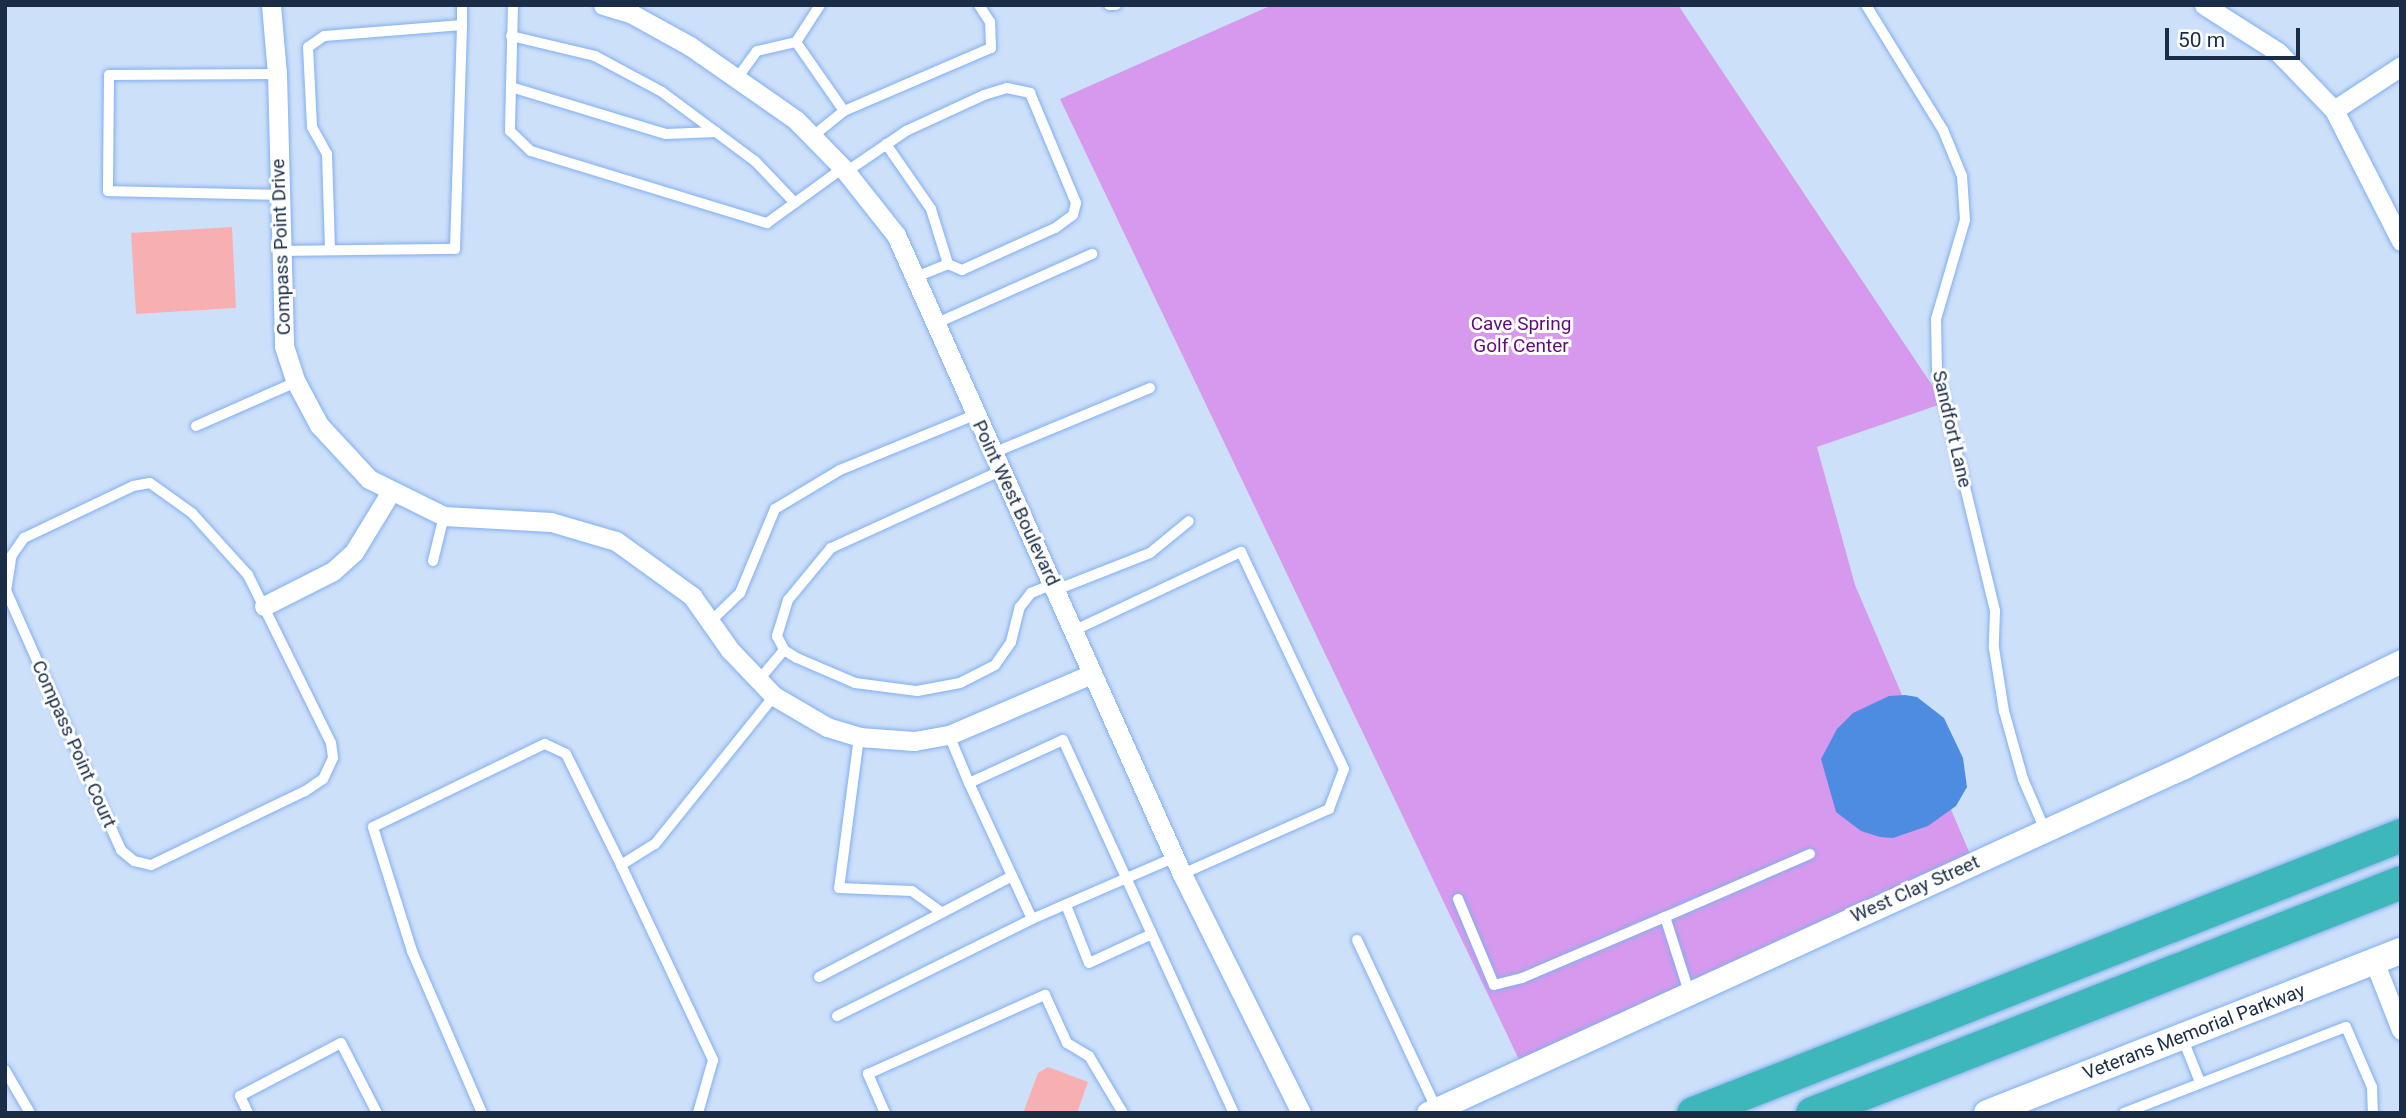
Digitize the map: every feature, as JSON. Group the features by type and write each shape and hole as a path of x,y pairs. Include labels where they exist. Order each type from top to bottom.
{"highway":[{"path":"1693,1113 2401,835"},
{"path":"1812,1113 2401,882"}],"main road":[{"name":"Veterans Memorial Parkway","path":"1987,1113 2401,951"}],"street":[{"name":"Compass Point Drive","path":"271,5 277,74 284,346 296,382 319,425 346,457 390,493 444,516 551,522 616,541 692,596 758,681 774,696 827,727 859,737 914,741 949,735 1091,674"},
{"name":"Point West Boulevard","path":"603,5 632,14 738,77 813,136 896,235 1179,865 1301,1113"},
{"path":"2204,5 2278,52 2334,110 2401,241"},
{"path":"2334,110 2401,66"},
{"path":"264,606 332,571 354,552 390,493"},
{"name":"West Clay Street","path":"1432,1111 2045,830 2401,662"},
{"path":"2374,961 2401,1030"}],"lane":[{"path":"281,251 330,247 455,249 462,5"},
{"path":"513,5 510,131 531,151 767,223 886,144 984,94 1007,88 1030,93 1076,203 1073,215 1055,229 962,270 948,264 916,277"},
{"path":"738,77 757,51 796,43 820,5"},
{"path":"813,136 844,111 991,48 990,22 979,5"},
{"path":"1109,5 1116,5"},
{"name":"Sandfort Lane","path":"1866,5 1943,130 1962,176 1965,220 1936,318 1937,371 1995,611 1994,648 2004,711 2023,779 2045,830"},
{"path":"330,247 327,155 312,128 308,47 324,36 462,24"},
{"path":"511,36 595,57 662,92 755,161 795,203"},
{"path":"796,43 844,111"},
{"path":"277,74 109,75 108,191 279,195"},
{"path":"511,86 666,134 716,132"},
{"path":"886,144 932,209 948,264"},
{"path":"937,323 1093,254"},
{"path":"196,426 296,382"},
{"path":"992,453 1150,388"},
{"path":"711,621 740,593 775,509 840,470 975,415"},
{"path":"1000,471 831,548 788,600 777,636 785,650 855,683 917,691 960,683 995,665 1011,642 1020,607 1031,593 1150,554 1189,522"},
{"name":"Compass Point Court","path":"150,483 192,513 222,544 248,575 264,606 331,743 333,758 323,779 151,865 134,861 121,850 6,591 12,555 24,538 133,486 150,483"},
{"path":"433,561 444,516"},
{"path":"837,1016 1032,919 1127,879 1179,865 1329,809 1344,769 1241,552 1073,631"},
{"path":"758,681 785,650"},
{"path":"621,865 655,844 774,696"},
{"path":"949,735 1032,919"},
{"path":"859,737 839,888 912,891 942,913"},
{"path":"969,783 1063,740 1234,1113"},
{"path":"482,1113 412,951 373,827 545,744 566,754 713,1060 698,1113"},
{"path":"1458,899 1494,985 1522,978 1810,854"},
{"path":"819,977 1012,876"},
{"path":"1066,905 1089,963 1152,934"},
{"path":"1665,917 1690,992"},
{"path":"1357,940 1432,1111"},
{"path":"885,1113 868,1074 1045,995 1067,1043 1088,1056 1123,1113"},
{"path":"2124,1113 2346,1027 2372,1087 2373,1113"},
{"path":"2182,1036 2200,1082"},
{"path":"248,1113 240,1096 341,1043 377,1113"},
{"path":"5,1070 30,1113"}],"green space":[{"name":"Cave Spring Golf Center","path":"1272,5 1678,5 1944,403 1817,447 1855,585 1976,868 1524,1070 1060,99"}],"water":[{"path":"1889,696 1917,697 1944,718 1963,758 1967,787 1956,806 1928,826 1893,838 1880,837 1861,831 1836,812 1821,759 1837,729 1853,713"}],"building":[{"path":"232,227 236,308 136,314 131,233"},
{"path":"1048,1067 1088,1082 1077,1113 1023,1113 1038,1073"}]}
